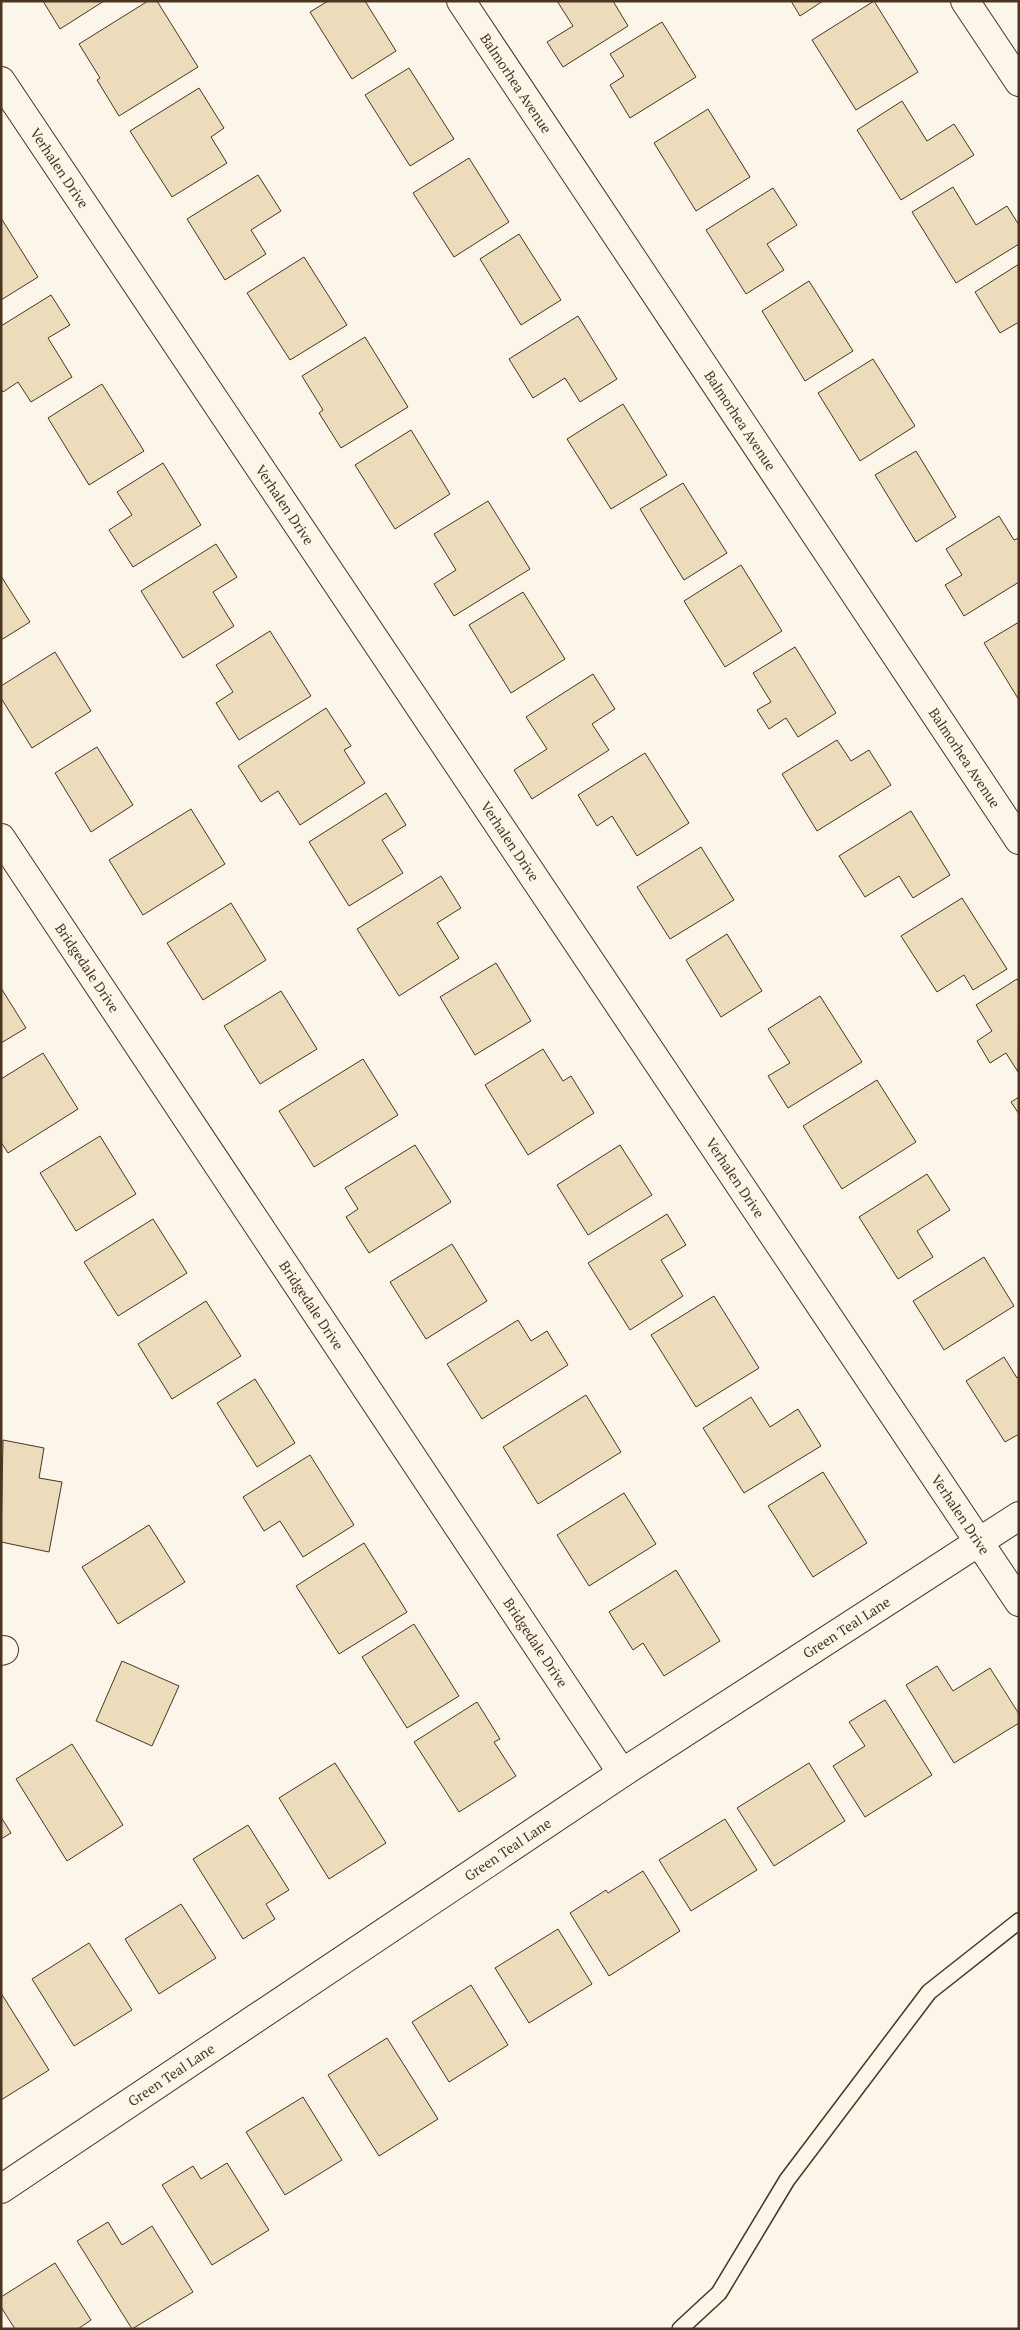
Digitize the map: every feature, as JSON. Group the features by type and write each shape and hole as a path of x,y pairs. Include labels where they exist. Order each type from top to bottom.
{"street":[{"name":"Balmorhea Avenue","path":"461,1 1019,840"},
{"path":"965,1 1019,82"},
{"name":"Verhalen Drive","path":"1,81 1019,1602"},
{"name":"Bridgedale Drive","path":"1,838 622,1773"},
{"name":"Green Teal Lane","path":"1,2189 622,1773 1019,1516"}],"lane":[{"path":"680,2329 719,2293 787,2180 928,1992 1019,1921"}],"building":[{"path":"43,1 104,1 60,29"},
{"path":"148,1 157,1 198,67 119,116 97,80 100,78 79,44"},
{"path":"328,1 365,1 396,51 352,79 310,12"},
{"path":"557,1 613,1 628,26 563,67 547,42 573,26"},
{"path":"791,1 823,1 800,16"},
{"path":"874,1 918,72 856,110 812,40"},
{"path":"662,22 696,77 630,118 610,85 624,76 610,54"},
{"path":"409,68 454,139 410,166 365,95"},
{"path":"199,88 224,128 211,137 227,163 172,197 130,131"},
{"path":"902,101 927,141 954,124 974,155 901,200 857,130"},
{"path":"708,109 750,177 696,211 654,143"},
{"path":"469,158 509,222 454,257 413,193"},
{"path":"258,175 281,211 251,230 266,254 225,280 187,219"},
{"path":"953,187 976,225 1007,206 1019,225 1019,244 956,283 912,212"},
{"path":"773,188 797,225 767,244 784,270 746,294 706,230"},
{"path":"1,218 38,277 1,300"},
{"path":"519,234 561,300 521,325 480,259"},
{"path":"304,257 347,325 290,360 247,293"},
{"path":"1019,264 1019,322 1000,333 975,292"},
{"path":"809,281 853,351 805,381 762,311"},
{"path":"51,295 70,325 48,338 72,377 31,402 18,382 3,392 1,389 1,326"},
{"path":"578,316 617,379 580,402 565,378 533,398 509,359"},
{"path":"365,337 408,407 341,448 319,413 323,410 302,376"},
{"path":"873,359 915,426 860,461 818,393"},
{"path":"102,384 144,451 89,485 48,418"},
{"path":"623,404 667,475 611,509 567,439"},
{"path":"411,430 450,494 395,529 355,465"},
{"path":"916,451 956,517 916,542 875,475"},
{"path":"163,463 201,525 133,567 109,530 132,515 117,492"},
{"path":"683,483 727,553 684,580 640,509"},
{"path":"488,501 530,569 454,616 434,584 456,570 434,534"},
{"path":"999,516 1014,540 1019,538 1019,582 964,616 945,585 962,575 946,549"},
{"path":"216,544 237,577 213,592 234,626 183,658 141,591"},
{"path":"741,565 782,631 725,667 684,601"},
{"path":"1,576 30,622 1,640"},
{"path":"523,592 565,659 511,693 469,625"},
{"path":"1019,622 1019,700 984,643"},
{"path":"270,631 311,696 239,740 216,703 233,692 216,665"},
{"path":"795,647 836,713 798,737 786,718 769,729 757,710 771,702 753,673"},
{"path":"55,652 91,711 32,748 1,698 1,686"},
{"path":"593,674 615,709 592,724 609,750 532,799 514,770 547,749 526,717"},
{"path":"326,708 351,746 344,750 365,783 300,825 278,791 261,802 238,766"},
{"path":"837,740 851,761 869,750 891,785 817,831 782,774"},
{"path":"97,747 133,805 91,832 55,773"},
{"path":"645,753 689,823 637,856 612,816 597,826 578,795"},
{"path":"386,793 406,825 382,840 403,873 349,906 309,842"},
{"path":"191,809 225,864 143,915 109,860"},
{"path":"911,811 950,875 913,898 899,876 865,897 839,856"},
{"path":"701,847 734,900 670,939 637,887"},
{"path":"441,876 461,908 437,923 459,958 399,996 357,929"},
{"path":"962,898 1007,969 973,990 964,975 937,992 901,936"},
{"path":"231,903 266,960 203,1000 167,943"},
{"path":"727,934 762,991 721,1017 686,960"},
{"path":"496,963 531,1021 475,1055 440,997"},
{"path":"1017,979 1019,982 1018,1072 1006,1053 990,1063 977,1041 992,1031 976,1005"},
{"path":"1,988 26,1028 1,1043"},
{"path":"281,991 317,1049 260,1084 224,1026"},
{"path":"820,996 862,1062 788,1108 768,1076 790,1063 768,1029"},
{"path":"543,1049 563,1081 571,1076 594,1113 528,1155 485,1085"},
{"path":"43,1053 78,1109 8,1153 1,1142 1,1079"},
{"path":"363,1059 398,1115 314,1167 279,1111"},
{"path":"877,1080 916,1142 842,1189 803,1126"},
{"path":"1019,1097 1019,1114 1011,1102"},
{"path":"100,1136 136,1194 76,1231 40,1173"},
{"path":"415,1145 451,1202 369,1253 346,1217 358,1209 345,1188"},
{"path":"620,1145 652,1195 588,1235 557,1185"},
{"path":"927,1174 950,1210 917,1231 933,1257 898,1279 859,1217"},
{"path":"667,1214 686,1245 661,1260 683,1296 630,1330 588,1263"},
{"path":"153,1219 187,1273 118,1316 84,1262"},
{"path":"452,1244 487,1301 426,1339 390,1282"},
{"path":"984,1257 1014,1306 944,1350 913,1301"},
{"path":"714,1296 759,1368 696,1407 651,1335"},
{"path":"206,1301 241,1356 172,1399 138,1344"},
{"path":"518,1320 531,1341 547,1331 568,1365 482,1419 447,1364"},
{"path":"1004,1357 1017,1378 1019,1376 1019,1434 1005,1442 966,1381"},
{"path":"255,1379 295,1443 257,1467 217,1403"},
{"path":"586,1395 621,1452 538,1504 503,1447"},
{"path":"751,1397 770,1427 798,1409 821,1446 744,1493 703,1428"},
{"path":"3,1440 44,1448 39,1478 62,1482 49,1552 1,1542"},
{"path":"310,1455 354,1525 303,1557 280,1521 264,1531 243,1497"},
{"path":"823,1472 867,1543 813,1577 768,1506"},
{"path":"624,1493 656,1544 589,1586 557,1535"},
{"path":"149,1525 185,1582 118,1624 82,1567"},
{"path":"364,1543 407,1612 339,1654 296,1586"},
{"path":"676,1570 720,1641 664,1676 643,1643 633,1650 609,1612"},
{"path":"414,1624 459,1696 407,1728 362,1657"},
{"path":"122,1661 179,1686 152,1746 96,1721"},
{"path":"937,1666 953,1691 990,1668 1019,1714 1019,1723 954,1763 906,1685"},
{"path":"885,1700 932,1775 865,1817 833,1766 865,1746 849,1722"},
{"path":"477,1702 500,1739 494,1742 516,1776 459,1812 414,1742"},
{"path":"72,1744 123,1825 67,1861 16,1779"},
{"path":"335,1763 386,1843 329,1879 279,1798"},
{"path":"809,1763 845,1821 774,1866 737,1808"},
{"path":"1,1817 11,1833 1,1839"},
{"path":"725,1819 757,1870 691,1911 659,1860"},
{"path":"248,1825 289,1890 266,1904 275,1919 243,1939 193,1859"},
{"path":"643,1871 680,1931 609,1976 570,1913 606,1890 608,1893"},
{"path":"181,1904 216,1958 159,1994 125,1939"},
{"path":"558,1929 592,1984 529,2023 495,1968"},
{"path":"89,1943 132,2010 74,2046 32,1979"},
{"path":"471,1985 508,2045 449,2082 412,2022"},
{"path":"1,1993 49,2070 1,2100"},
{"path":"387,2038 438,2119 379,2156 328,2075"},
{"path":"303,2097 342,2160 285,2195 246,2132"},
{"path":"227,2163 269,2230 212,2265 162,2185 193,2166 201,2179"},
{"path":"108,2222 122,2245 152,2226 193,2292 132,2329 77,2241"},
{"path":"55,2263 91,2320 78,2329 15,2329 1,2307 1,2297"}]}
